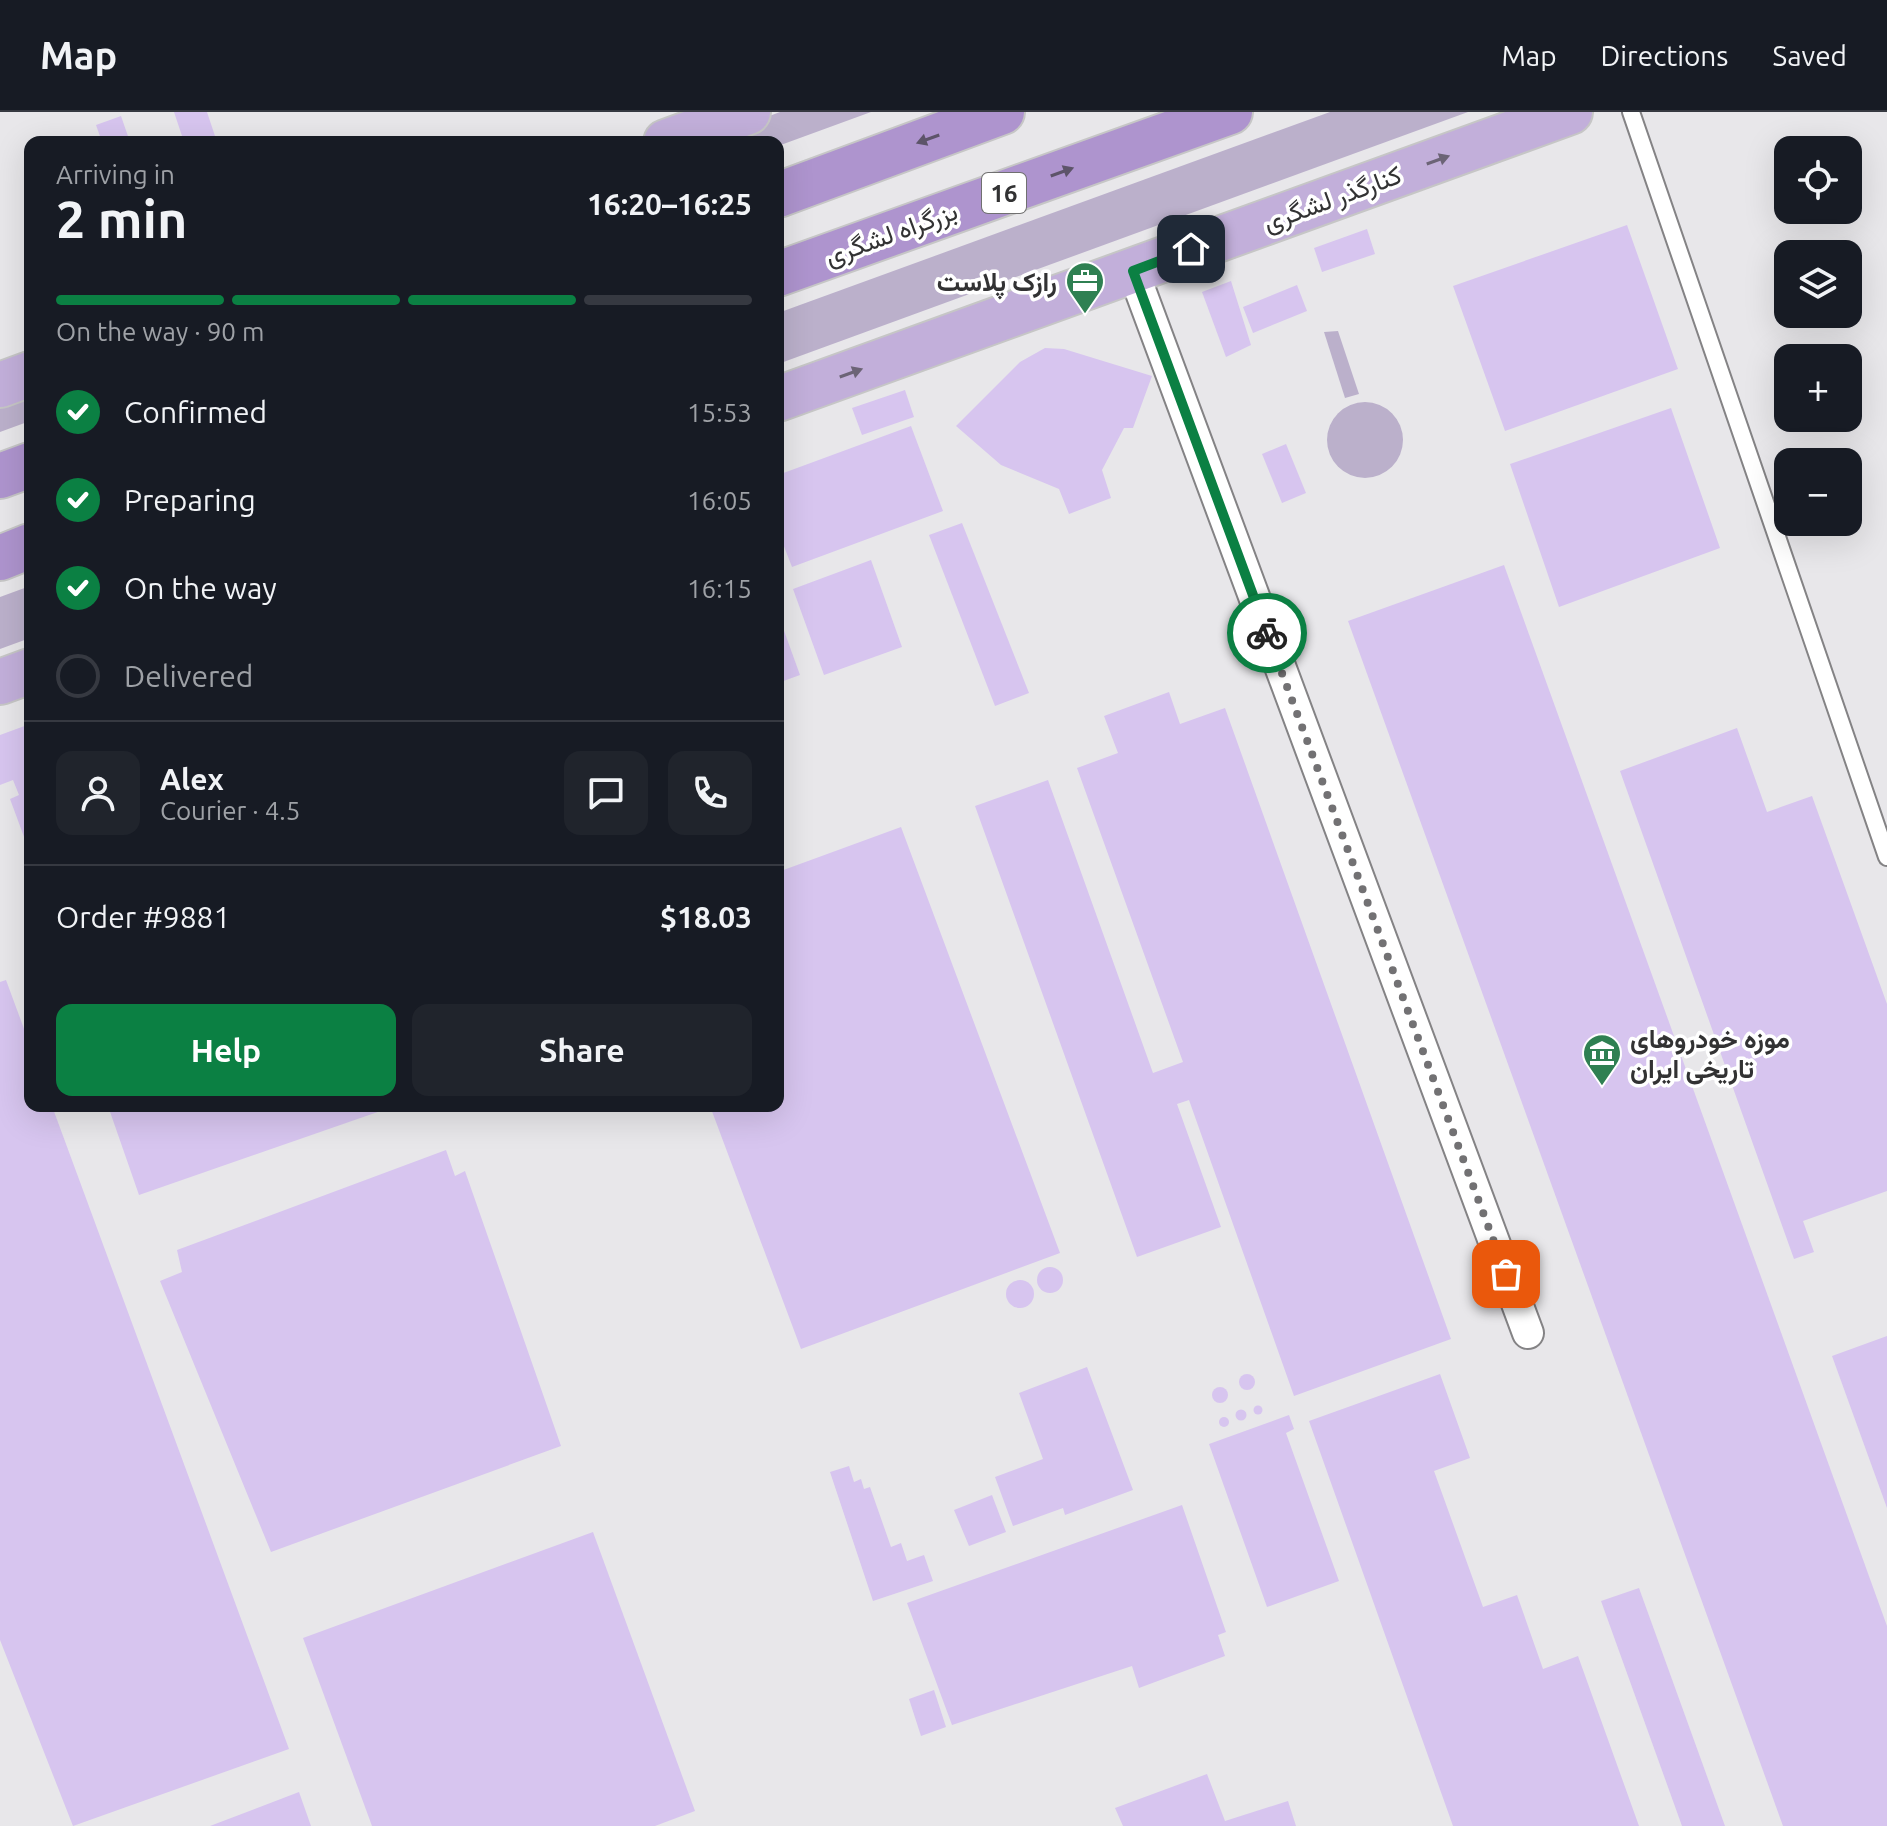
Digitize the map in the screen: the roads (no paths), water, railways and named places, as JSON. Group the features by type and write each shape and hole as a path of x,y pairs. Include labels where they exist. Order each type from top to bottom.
{"highway":[{"path":"784,193 1002,112"},
{"name":"بزرگراه لشگری","path":"784,272 1230,112"},
{"path":"0,476 24,467"},
{"path":"0,558 24,548"}],"main road":[{"path":"682,136 748,112"},
{"name":"کنارگذر لشگری","path":"784,397 1570,112"},
{"path":"0,385 24,376"},
{"path":"0,682 24,673"}],"street":[{"path":"1133,271 1528,1333"}],"lane":[{"path":"1631,112 1887,857"}],"place":[{"name":"رازک پلاست","path":"1085,315"},
{"name":"موزه خودروهای تاریخی ایران","path":"1602,1087"}]}
